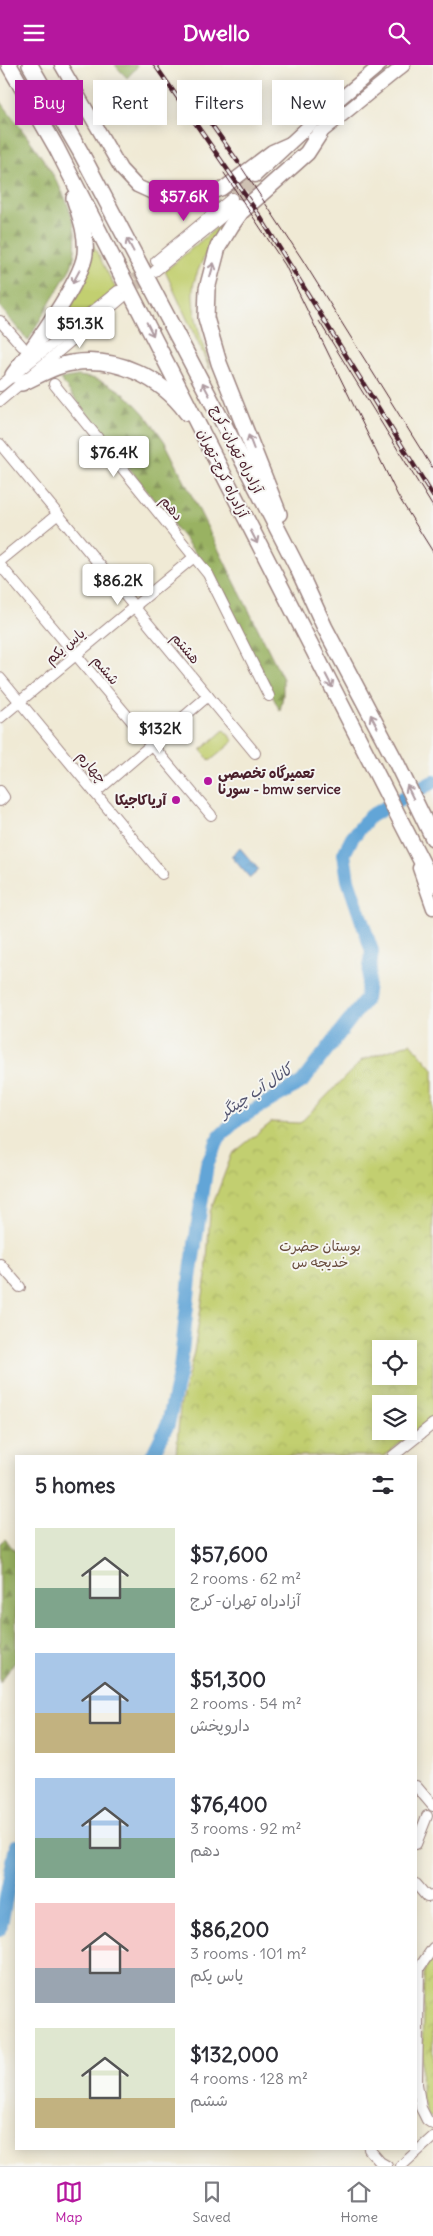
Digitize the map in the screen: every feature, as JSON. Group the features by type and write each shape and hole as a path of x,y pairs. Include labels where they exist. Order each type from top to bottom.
{"highway":[{"name":"آزادراه کرج-تهران","path":"9,65 56,147 433,884"},
{"name":"آزادراه تهران-کرج","path":"30,65 80,151 131,247 298,569 325,628 397,764 433,838"},
{"path":"298,569 273,498 220,363 206,318 207,289 218,247 241,212 307,153 320,133"},
{"path":"18,379 75,279 85,254 85,240 80,213 56,147"},
{"path":"18,379 71,363 90,362 126,367 149,377 168,392 185,410 210,446"}],"main road":[{"path":"61,65 121,169 137,186 159,196 180,199 206,195 222,189 272,151 290,143"},
{"path":"380,65 290,143 259,180 404,65"},
{"path":"403,826 433,908"}],"street":[{"path":"153,268 235,201"},
{"path":"0,401 18,379 120,294"},
{"path":"0,321 22,346"},
{"path":"0,386 18,379"},
{"name":"دهم","path":"54,384 208,574 269,696"},
{"name":"هشتم","path":"0,444 255,753"},
{"path":"0,563 58,513"},
{"name":"یاس یکم","path":"0,718 194,557"},
{"name":"ششم","path":"0,563 211,815"},
{"name":"چهارم","path":"0,677 162,874"},
{"path":"95,793 208,696"},
{"path":"0,791 4,797 0,801"},
{"path":"0,1264 20,1287"},
{"path":"394,1455 433,1424"},
{"path":"417,1787 433,1806"},
{"path":"417,1820 430,1815"},
{"path":"417,1841 430,1815"},
{"path":"417,1885 427,1897 433,1896"},
{"path":"417,2148 433,2125 427,2120 421,2108 417,2084 417,2017 418,1967 433,1948"},
{"path":"403,2165 433,2137"},
{"path":"370,2150 387,2166"},
{"path":"403,2165 415,2150"}],"green space":[{"path":"115,65 136,65 137,67 127,78"},
{"path":"0,100 15,121 15,125 18,125 55,178 66,200 73,223 75,245 71,267 28,341 0,307"},
{"path":"228,218 201,263 193,289 197,324 210,369 165,271"},
{"path":"92,243 116,289 42,344"},
{"path":"78,376 93,378 106,383 129,398 165,442 283,679 283,696 280,711 210,572 60,379"},
{"path":"224,730 234,741 210,761 201,750"},
{"name":"بوستان حضرت خدیجه س","path":"411,1043 433,1069 433,1417 417,1430 417,1395 372,1395 372,1440 404,1440 385,1455 176,1455 180,1407 194,1352 206,1276 210,1212 232,1154 272,1122 300,1123 362,1060"},
{"path":"5,1539 15,1551 15,1662 0,1682 0,1543"},
{"path":"433,1957 433,2118 428,2116 421,2094 424,1974 426,1967"}],"water":[{"path":"240,848 259,870 250,878 231,856"}],"waterway":[{"name":"کانال آب چیتگر","path":"152,1455 168,1424 180,1370 190,1278 207,1164 220,1136 237,1120 302,1082 366,999 372,951 348,880 344,854 352,838 370,816 433,782"},
{"name":"کانال آب چیتگر","path":"0,1930 15,1851"}],"tunnel":[{"path":"232,198 255,176"},
{"path":"238,204 262,183"},
{"path":"123,288 151,265"},
{"path":"125,295 151,274"}],"tram line":[{"path":"238,162 302,259 433,469"},
{"path":"224,173 285,265 398,496 433,552"},
{"path":"319,321 433,507"}],"railway":[{"path":"155,65 259,215 433,496"},
{"path":"212,125 238,162"}],"place":[{"name":"تعمیرگاه تخصصی سورنا - bmw service","path":"208,781"},
{"name":"آریاکاجیکا","path":"176,800"}]}
